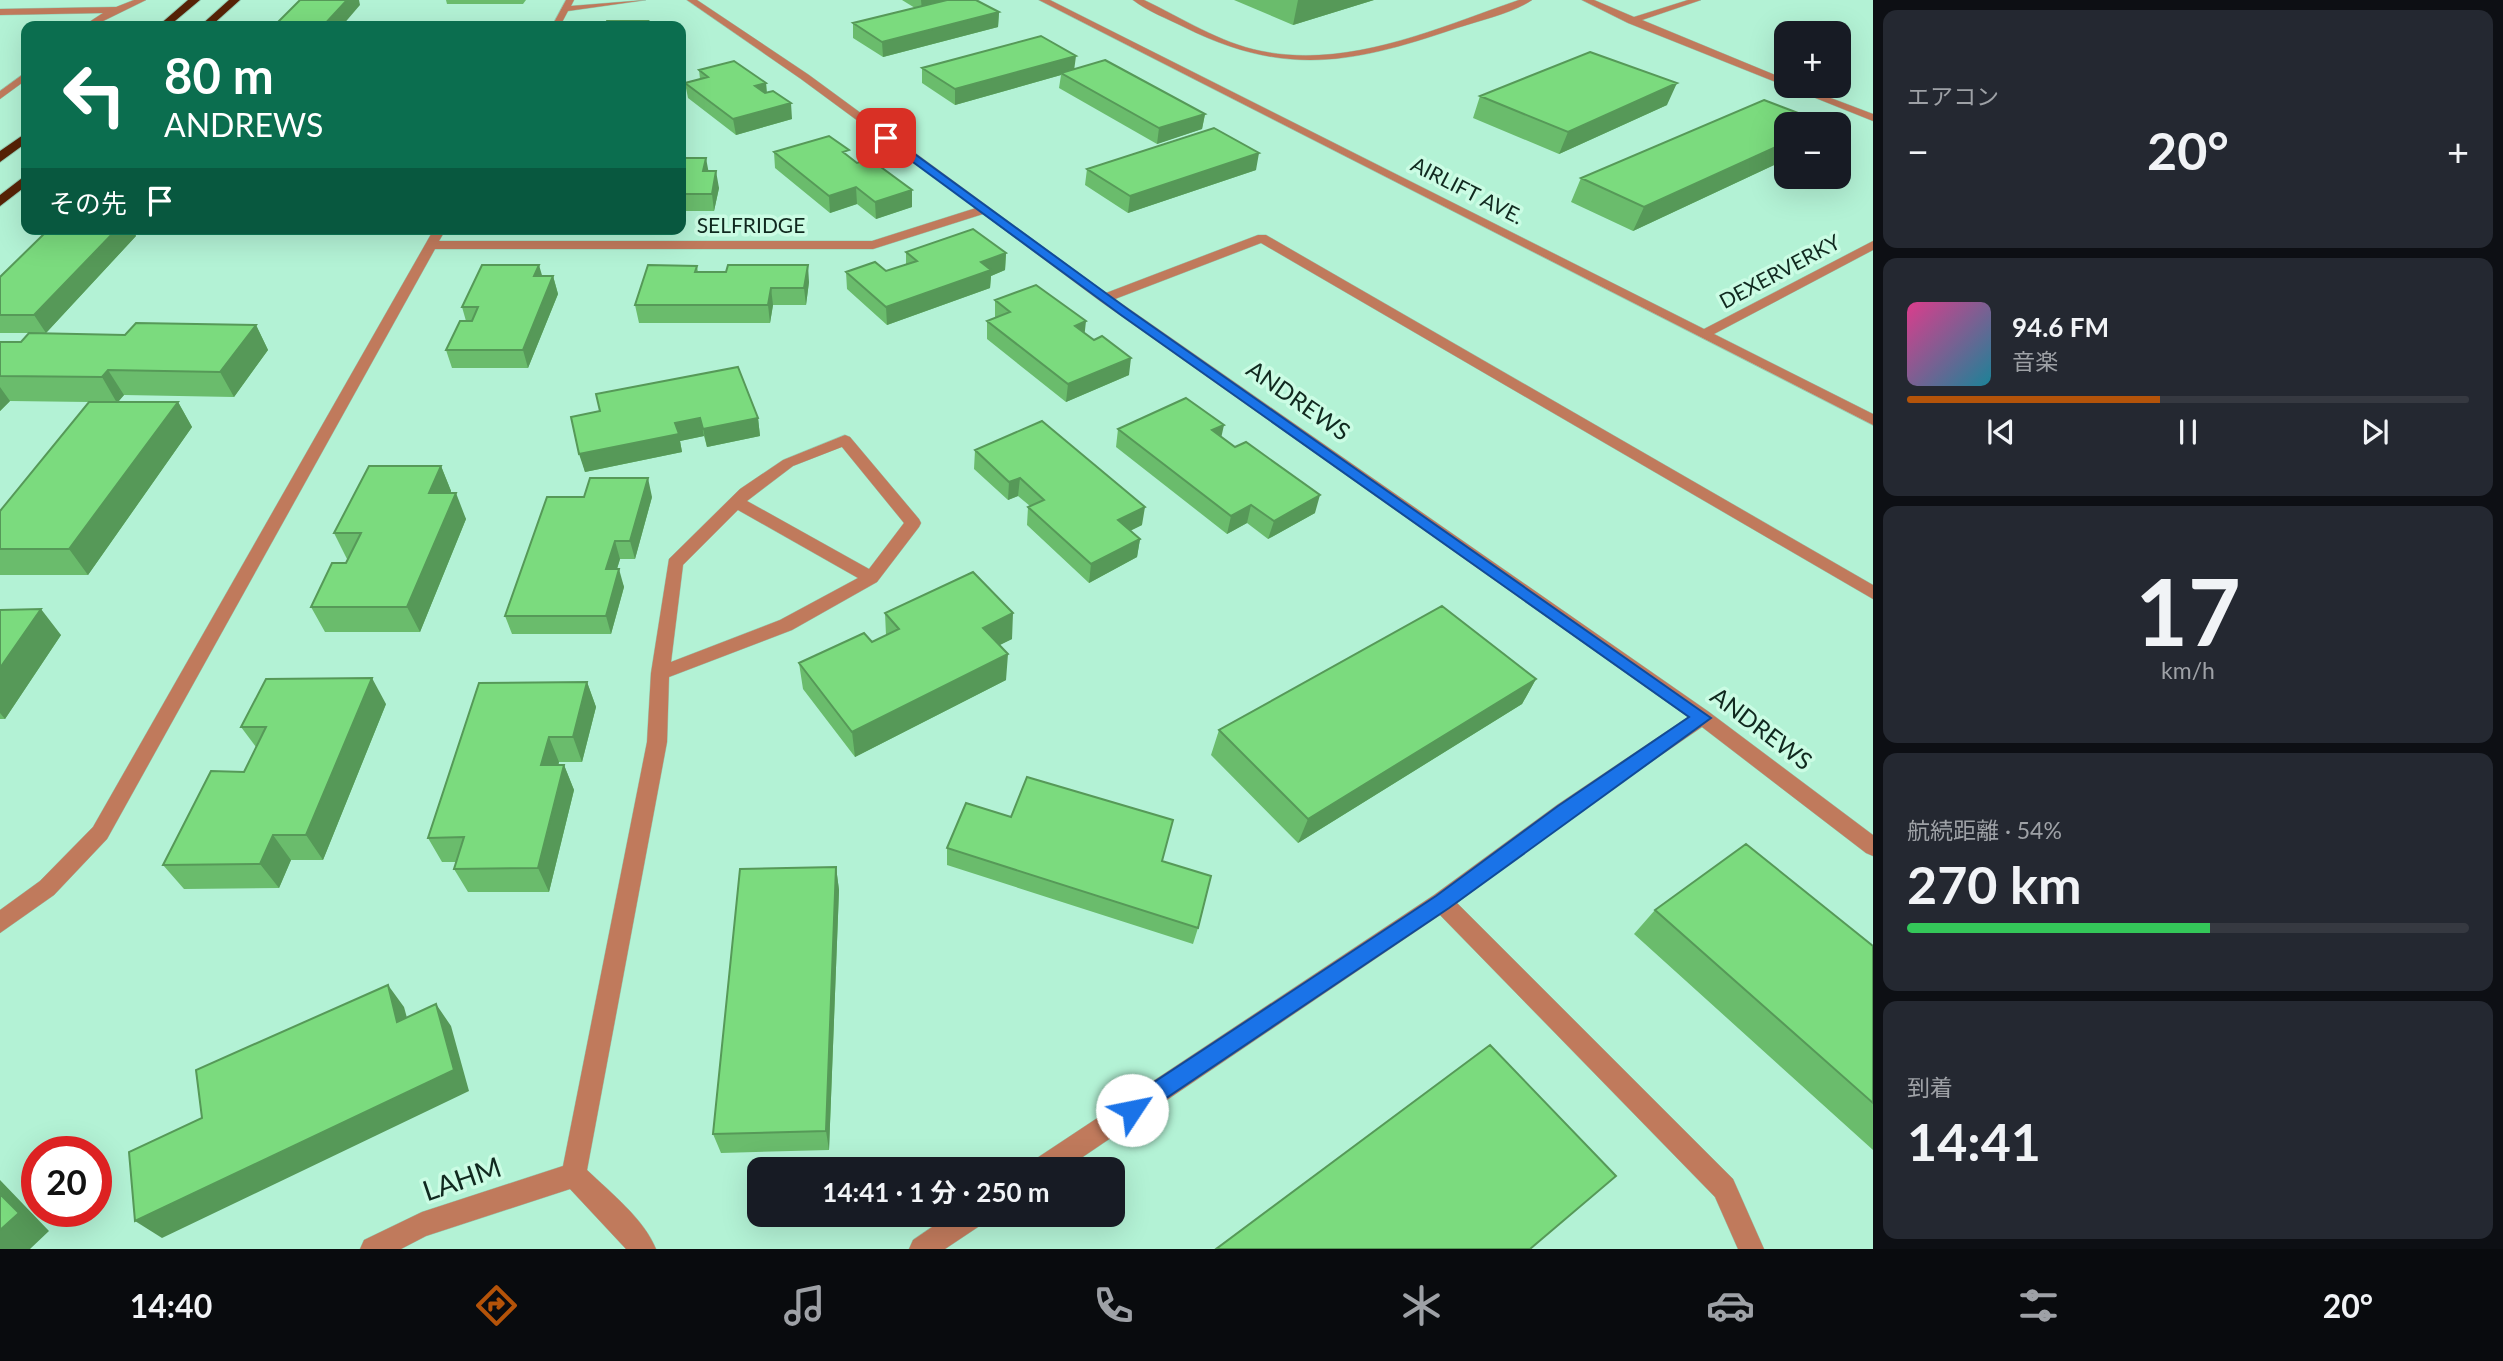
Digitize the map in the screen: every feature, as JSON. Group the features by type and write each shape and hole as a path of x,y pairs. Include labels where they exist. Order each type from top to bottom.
{"highway":[{"path":"169,21 195,0"},
{"path":"211,21 235,0"},
{"path":"0,158 21,141"},
{"path":"0,202 21,183"}],"lane":[{"path":"47,11 61,0"},
{"path":"97,21 142,0"},
{"path":"558,21 567,4 642,0"},
{"name":"ANDREWS","path":"691,0 805,78 1105,298 1702,718 1873,847"},
{"name":"AIRLIFT AVE.","path":"1043,0 1873,420"},
{"path":"1137,0 1234,46 1288,60 1317,60 1349,57 1528,0"},
{"path":"1586,0 1774,79"},
{"path":"1631,21 1697,0"},
{"path":"0,12 118,10"},
{"path":"0,96 21,79"},
{"path":"1822,98 1873,118"},
{"name":"SELFRIDGE","path":"430,246 873,246 982,210"},
{"path":"0,923 47,888 100,834 436,235"},
{"path":"1105,298 1262,238 1873,593"},
{"name":"DEXERVERKY","path":"1704,334 1873,245"},
{"path":"643,1249 608,1208 574,1175 657,742 660,673 675,563 736,502 788,463 845,440 912,523 871,578 786,625 660,673"},
{"path":"736,502 871,578"},
{"path":"1061,1157 1443,902 1564,811 1702,718"},
{"path":"1443,902 1724,1188 1751,1249"},
{"name":"LAHM","path":"373,1249 422,1225 574,1175"},
{"path":"922,1249 955,1227"}],"building":[{"path":"300,0 347,0 328,21 279,21"},
{"path":"947,0 976,0 999,12 882,42 853,23"},
{"path":"1041,36 1076,56 955,89 922,68"},
{"path":"1590,52 1677,83 1568,132 1480,96"},
{"path":"1105,60 1205,114 1159,128 1061,73"},
{"path":"734,61 766,83 755,86 765,93 773,91 791,103 733,119 686,84 708,77 699,70"},
{"path":"1764,100 1796,112 1774,112 1774,148 1644,207 1581,178"},
{"path":"1214,128 1259,153 1130,196 1087,169"},
{"path":"829,136 849,150 843,152 857,163 870,159 912,190 875,202 856,187 829,196 774,152"},
{"path":"686,158 706,158 703,171 716,171 712,194 686,194"},
{"path":"973,229 1006,253 981,262 991,270 886,307 846,272 875,262 886,271 917,261 906,252"},
{"path":"43,235 111,235 34,315 0,315 0,277"},
{"path":"482,265 539,265 534,276 553,276 523,350 446,350 460,321 472,321 478,307 462,307"},
{"path":"648,265 697,266 695,272 726,272 728,265 808,265 804,288 771,288 768,305 635,305"},
{"path":"1036,285 1086,321 1075,326 1094,340 1102,336 1131,358 1068,384 987,321 1010,312 995,300"},
{"path":"136,323 256,325 220,372 108,370 102,377 0,376 0,342 21,342 29,333 125,335"},
{"path":"738,367 758,418 703,429 700,418 675,423 679,434 579,454 571,417 600,411 596,394"},
{"path":"1186,398 1224,425 1212,430 1235,447 1246,442 1320,495 1274,521 1251,505 1231,516 1118,429"},
{"path":"89,402 178,402 69,549 0,549 0,511"},
{"path":"1042,421 1145,507 1118,520 1140,539 1091,564 1028,507 1044,500 1020,478 1009,482 975,450"},
{"path":"369,466 441,466 429,493 456,493 407,607 311,607 332,563 346,563 361,533 334,533"},
{"path":"590,478 648,478 630,541 615,541 606,569 619,569 606,616 505,616 547,497 584,497"},
{"path":"973,572 1013,613 983,628 1008,654 852,732 799,663 864,633 872,642 899,629 885,613"},
{"path":"1442,606 1536,679 1308,819 1219,730"},
{"path":"41,609 0,668 0,610"},
{"path":"372,678 306,835 273,835 260,864 163,865 211,771 244,772 266,727 241,727 266,679"},
{"path":"587,682 573,737 549,737 541,765 564,765 538,868 454,869 464,837 428,838 479,683"},
{"path":"1027,777 1173,820 1162,861 1211,876 1198,928 947,848 966,803 1011,817"},
{"path":"1746,844 1873,946 1873,1103 1655,910"},
{"path":"836,867 826,1131 713,1134 740,869"},
{"path":"388,985 397,1022 436,1004 454,1070 135,1221 129,1152 202,1118 196,1070"},
{"path":"1490,1045 1616,1176 1530,1249 1216,1249"},
{"path":"0,1194 19,1213 0,1230"}],"route":[{"path":"886,138 1125,312 1702,718 1564,811 1443,902 1132,1110"}]}
